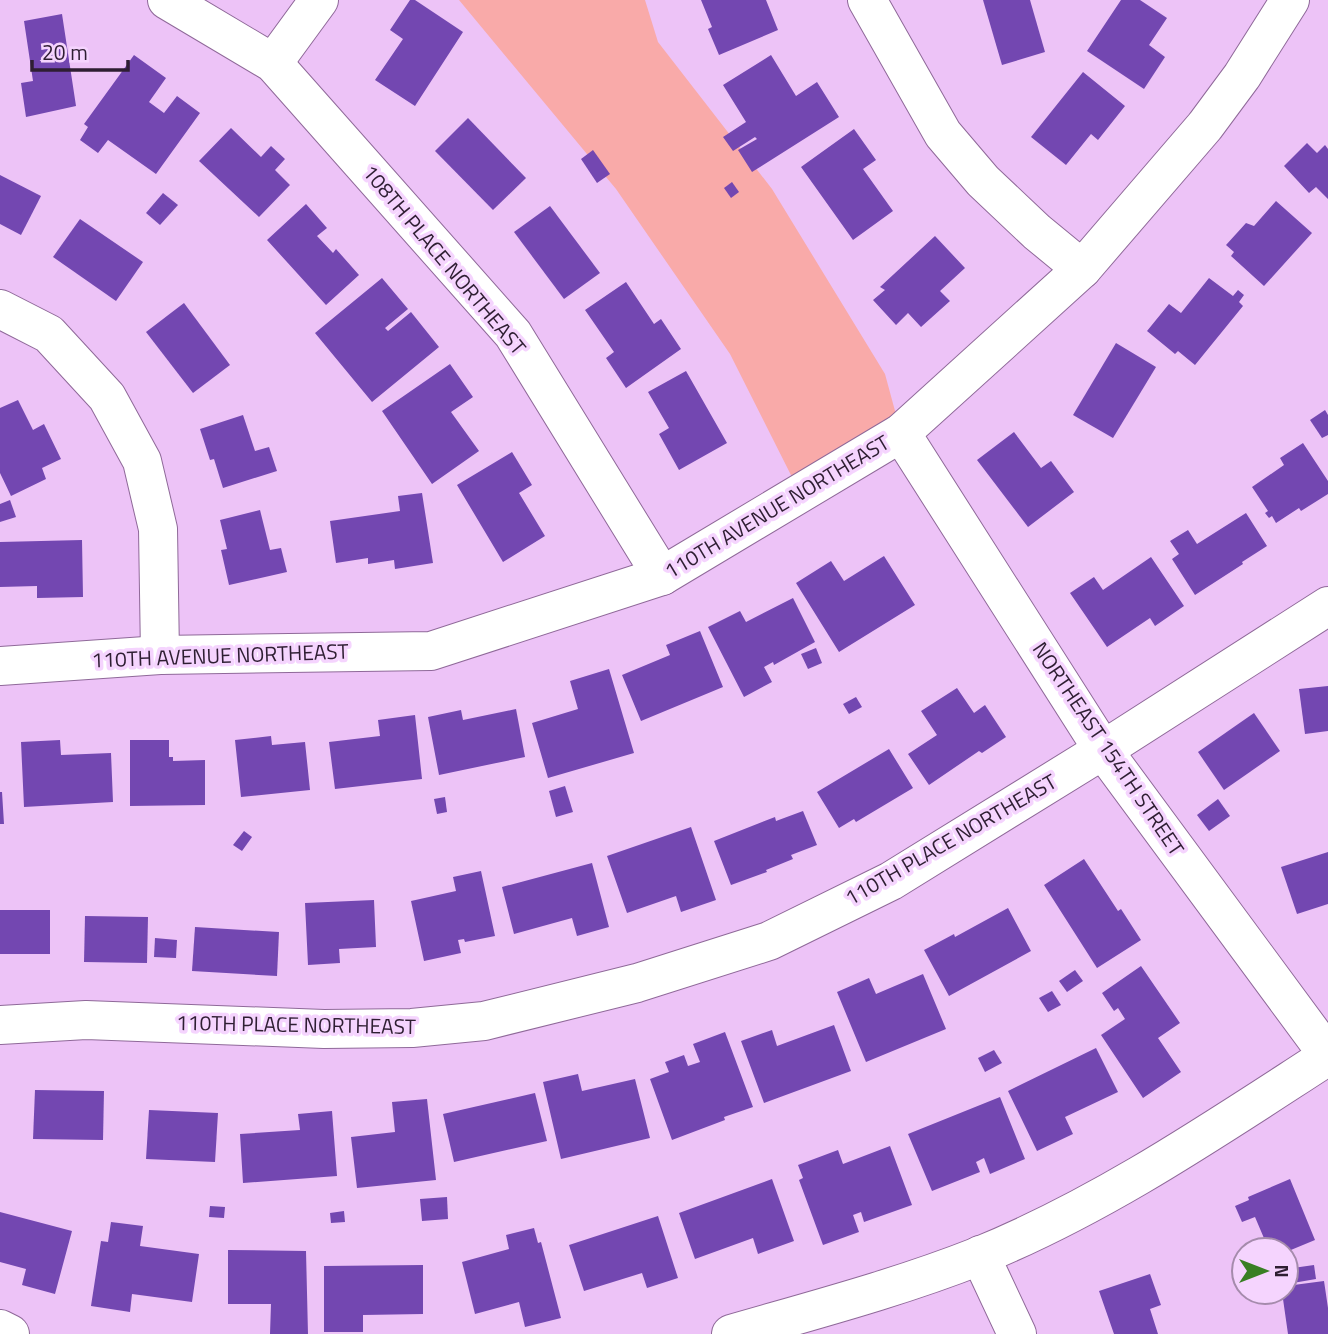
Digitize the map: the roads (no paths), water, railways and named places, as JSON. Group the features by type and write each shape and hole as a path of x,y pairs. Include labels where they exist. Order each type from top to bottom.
{"street":[{"name":"108TH PLACE NORTHEAST","path":"167,0 273,63 513,334 662,576"},
{"path":"273,63 319,0"},
{"path":"867,0 943,134 983,181 1037,232 1082,269"},
{"name":"110TH AVENUE NORTHEAST","path":"0,666 160,655 431,651 662,576 901,433 1082,269 1205,126 1242,76 1290,0"},
{"path":"0,309 48,334 107,397 142,461 158,529 160,655"},
{"name":"NORTHEAST 154TH STREET","path":"901,433 1103,750 1328,1056"},
{"name":"110TH PLACE NORTHEAST","path":"0,1025 86,1020 324,1029 412,1028 484,1021 637,983 769,941 891,881 1328,606"},
{"path":"731,1334 899,1285 980,1255 1071,1213 1158,1166 1328,1056"},
{"path":"980,1255 1017,1334"},
{"path":"0,1329 10,1334"}]}
